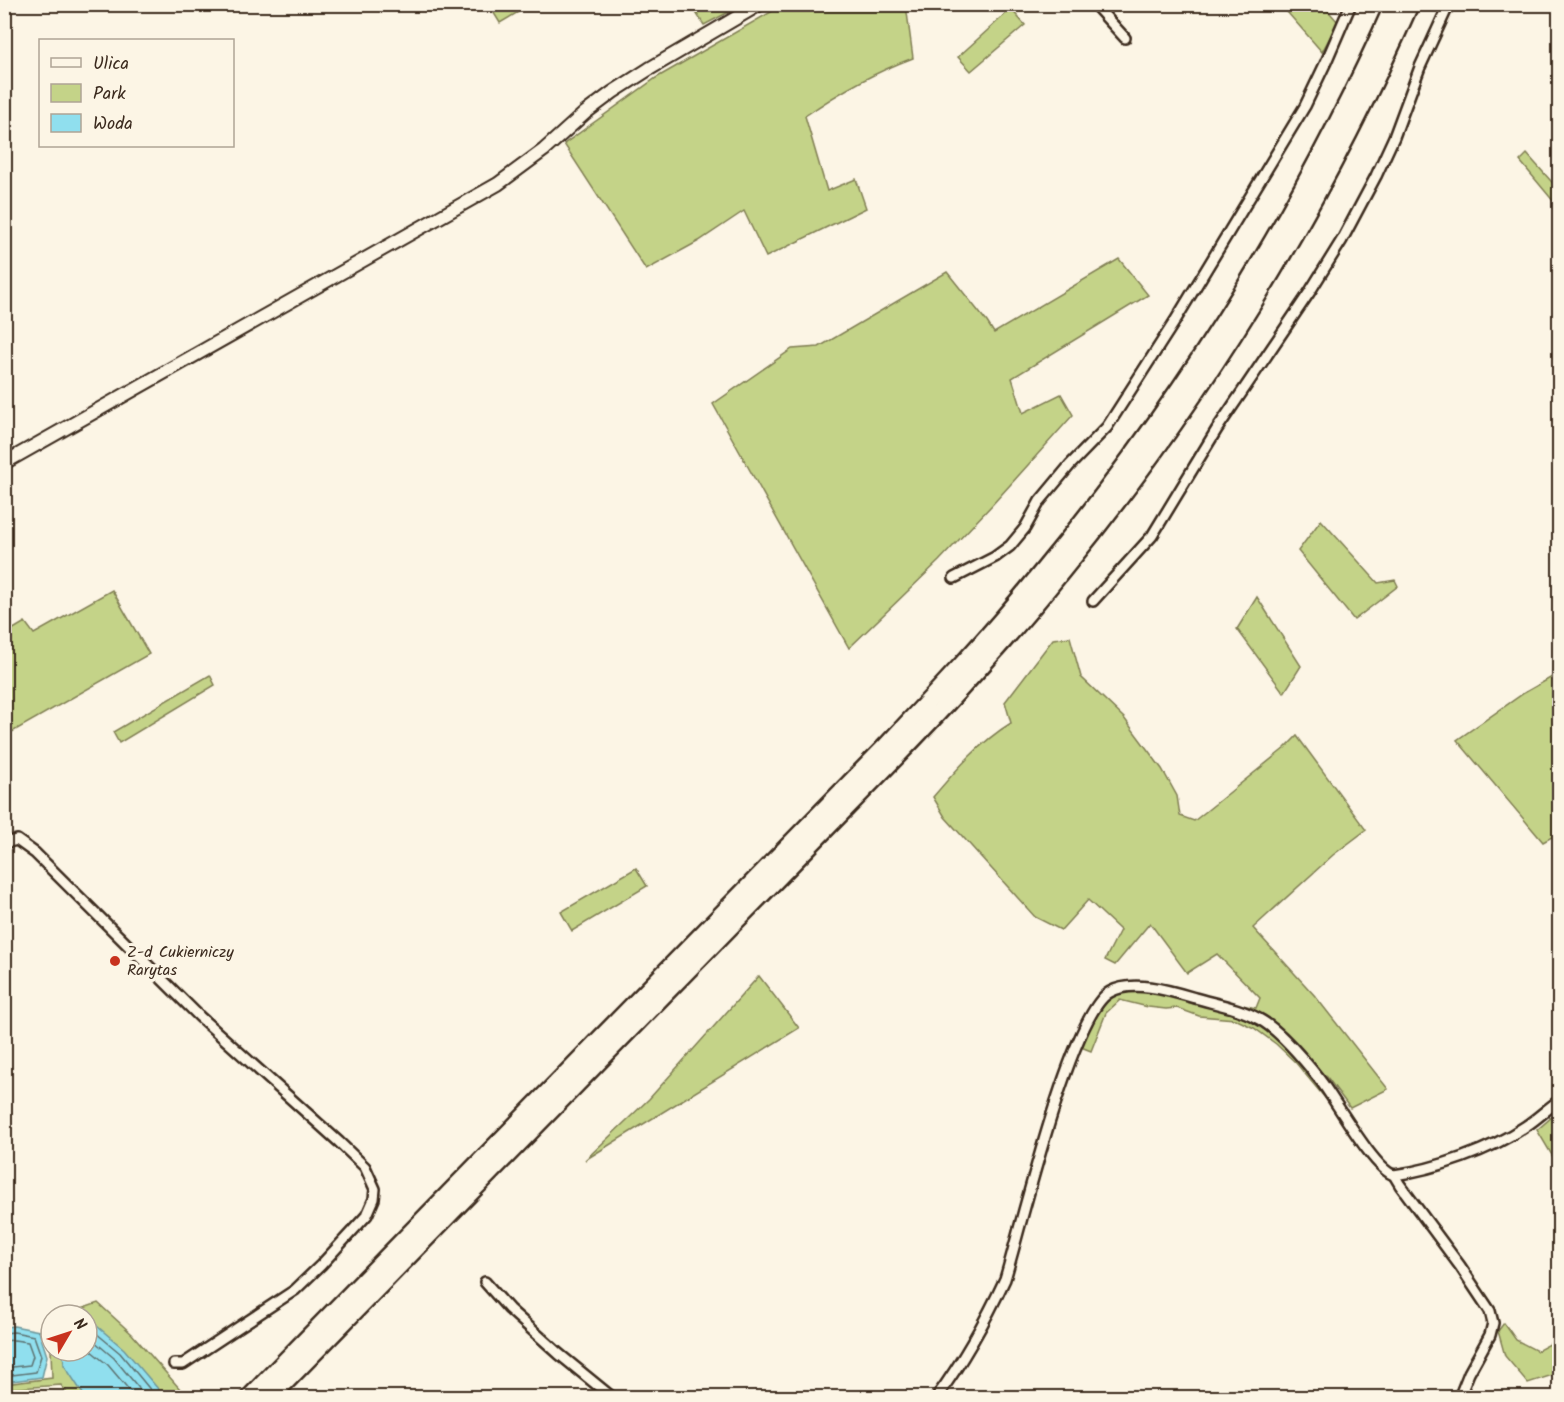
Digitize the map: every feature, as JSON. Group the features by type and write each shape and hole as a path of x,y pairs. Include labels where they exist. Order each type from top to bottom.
{"highway":[{"path":"249,1398 863,770 955,673 1036,579 1133,455 1233,308 1273,242 1320,156 1394,4"},
{"path":"270,1398 896,757 985,662 1058,577 1158,446 1215,363 1262,288 1344,141 1410,4"}],"street":[{"path":"4,463 498,184 544,150 585,113 613,92 760,4"},
{"path":"1094,4 1125,38"},
{"path":"954,578 995,557 1010,546 1025,528 1040,501 1070,465 1107,427 1211,262 1305,106 1351,4"},
{"path":"1093,601 1152,536 1217,429 1309,294 1342,240 1394,137 1420,67 1449,4"},
{"path":"4,843 16,840 42,859 200,1017 365,1167 375,1189 374,1199 367,1215 295,1290 183,1364 174,1364"},
{"path":"936,1398 965,1355 1005,1279 1069,1063 1096,1005 1109,992 1133,986 1159,988 1242,1011 1260,1019 1274,1029 1306,1063 1328,1090 1375,1161 1389,1174 1394,1175 1440,1164 1482,1149 1525,1126 1560,1100"},
{"path":"1394,1175 1490,1311 1493,1323 1490,1335 1469,1373 1459,1398"},
{"path":"485,1282 509,1309 613,1398"}],"green space":[{"path":"489,5 530,5 500,23"},
{"path":"691,5 742,5 704,25"},
{"path":"783,5 906,5 913,58 857,84 805,116 827,191 856,179 866,208 766,257 744,211 699,241 646,270 564,144 656,78"},
{"path":"1281,5 1323,5 1338,22 1322,52"},
{"path":"1011,9 1025,25 971,71 958,57"},
{"path":"1527,154 1559,190 1559,208 1520,161"},
{"path":"1119,259 1148,295 1012,378 1023,413 1061,394 1073,415 939,561 849,648 713,404 792,349 819,347 947,272 994,333"},
{"path":"1321,520 1378,583 1395,580 1398,586 1354,620 1298,551"},
{"path":"112,590 149,654 5,736 5,634 25,622 34,634"},
{"path":"1257,597 1301,666 1284,693 1237,629"},
{"path":"1070,637 1081,677 1124,718 1162,769 1177,796 1180,816 1194,821 1297,736 1366,830 1333,855 1253,928 1315,996 1388,1089 1350,1108 1327,1077 1325,1098 1296,1063 1276,1044 1254,1028 1235,1019 1199,1016 1177,1008 1148,1007 1120,1000 1106,1013 1091,1051 1081,1047 1096,1014 1113,994 1171,988 1256,1008 1260,998 1217,954 1187,973 1150,923 1115,965 1105,960 1120,930 1088,900 1061,930 1035,917 945,817 933,797 979,748 1011,723 1005,702 1053,639"},
{"path":"1559,673 1559,833 1543,842 1457,740 1524,693"},
{"path":"210,675 215,685 119,743 113,732"},
{"path":"636,868 647,886 572,931 561,912"},
{"path":"759,976 799,1028 585,1160 649,1099"},
{"path":"1559,1111 1559,1167 1537,1130"},
{"path":"99,1304 132,1334 187,1397 70,1397 61,1385 5,1389 5,1384 52,1378 51,1363 99,1363"},
{"path":"1504,1323 1516,1340 1537,1351 1559,1339 1559,1373 1528,1383 1505,1356 1498,1331"}],"water":[{"path":"14,1326 39,1331 39,1363 45,1363 42,1377 5,1382 5,1327"},
{"path":"99,1328 124,1349 165,1397 85,1397 64,1363 99,1363"}],"place":[{"name":"Z-d Cukierniczy Rarytas","path":"115,961"}]}
